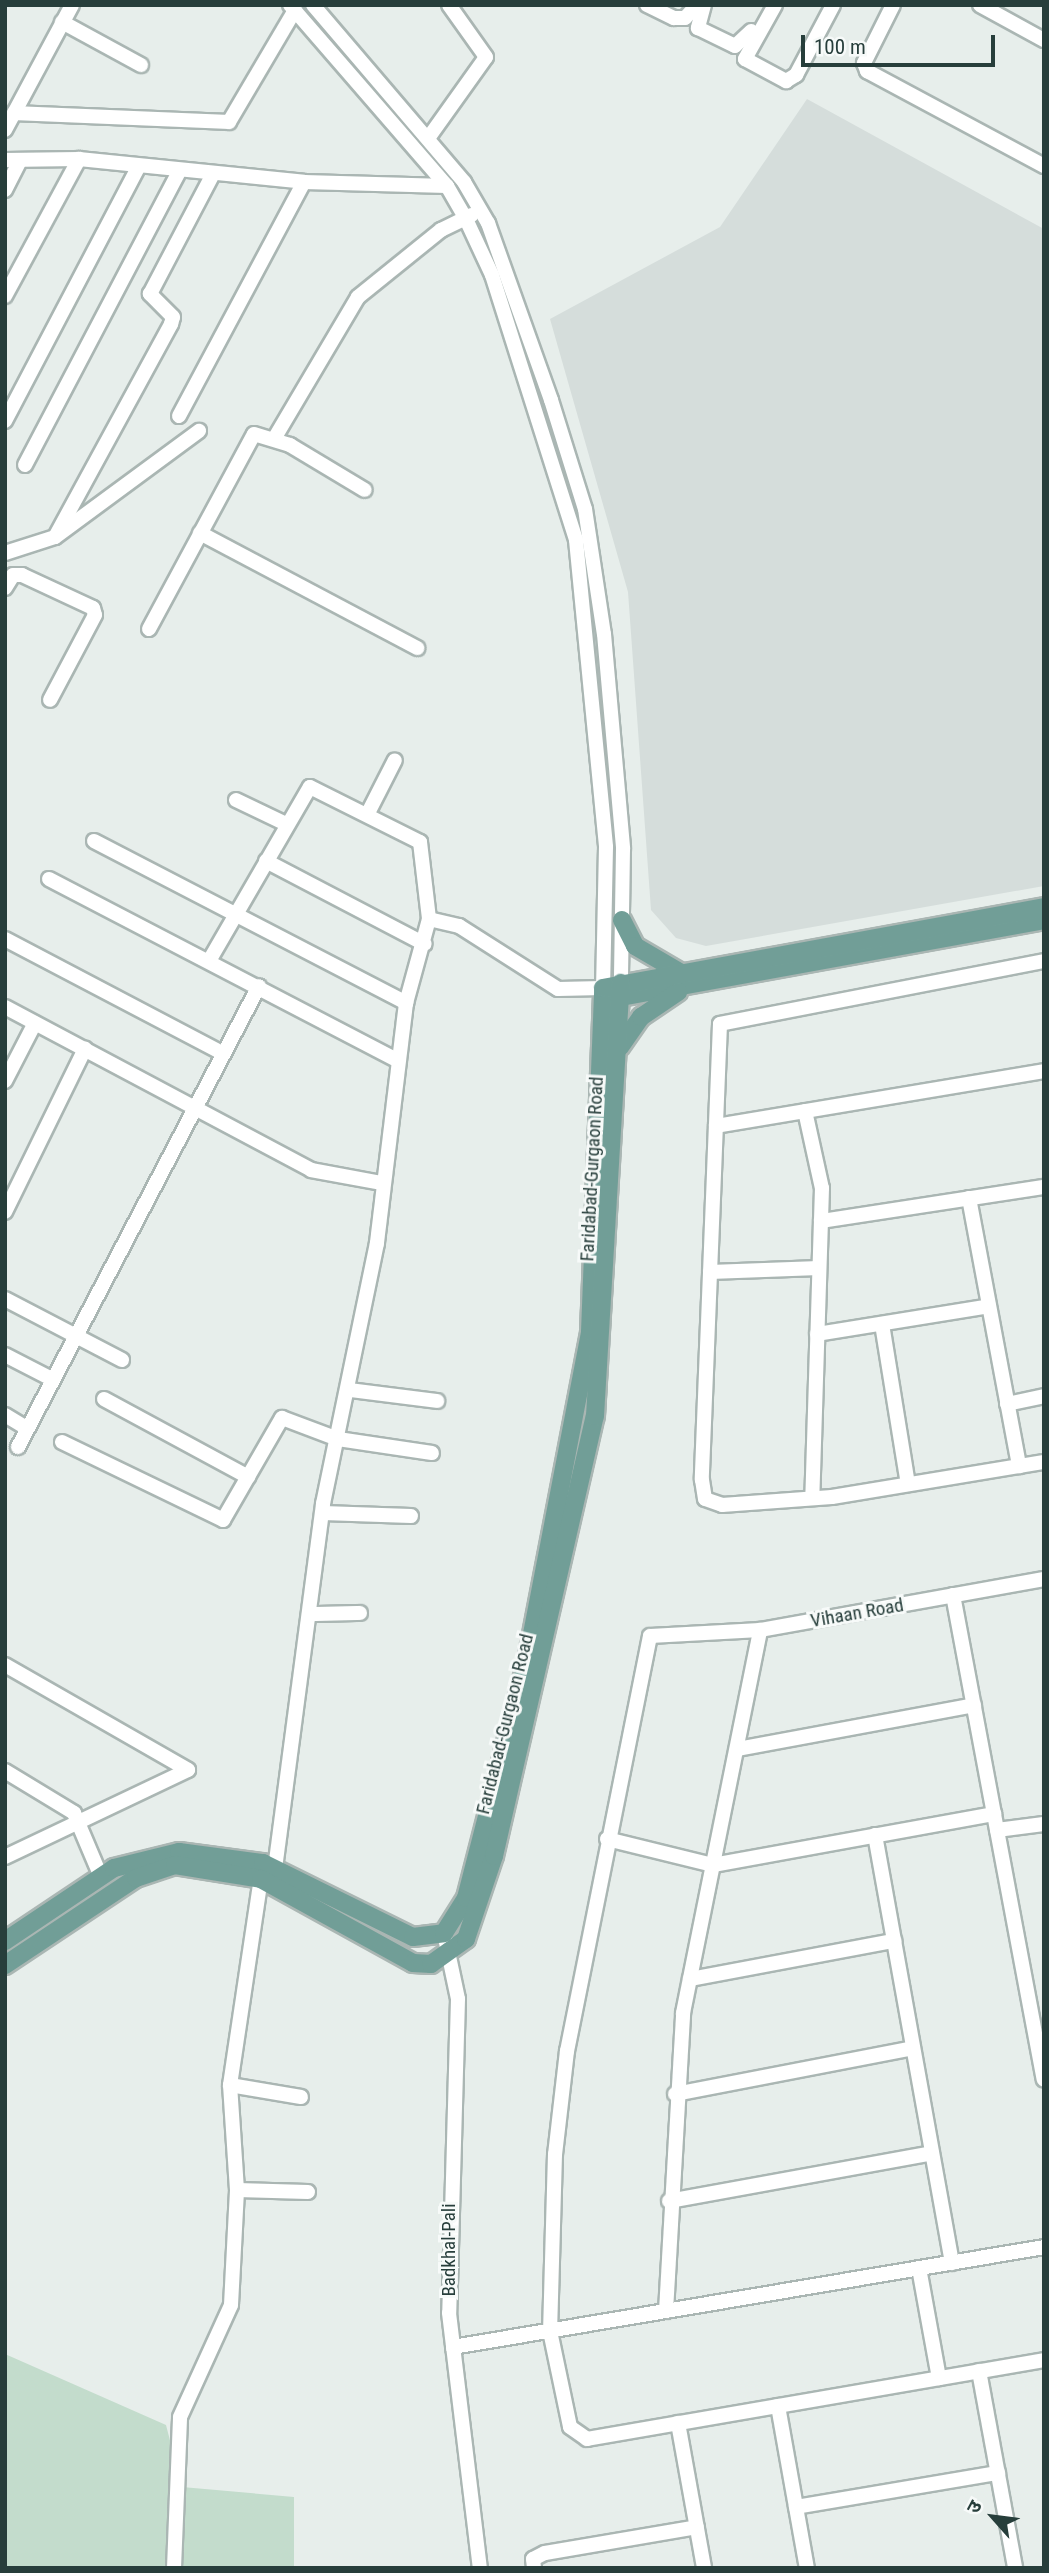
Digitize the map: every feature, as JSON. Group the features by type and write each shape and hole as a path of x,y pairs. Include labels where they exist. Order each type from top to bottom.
{"main road":[{"path":"603,994 1043,912"},
{"path":"622,920 635,946 685,979"},
{"path":"619,1050 641,1017 685,979"},
{"name":"Faridabad-Gurgaon Road","path":"450,1956 475,1924 494,1856 595,1416 621,990"},
{"name":"Faridabad-Gurgaon Road","path":"443,1933 471,1878 527,1660 567,1465 590,1332 603,994"},
{"path":"5,1941 101,1877 137,1859 179,1852 267,1871 413,1937 443,1933"},
{"path":"5,1965 155,1870 202,1867 267,1871 414,1963 431,1964 450,1956"}],"street":[{"path":"5,130 72,5"},
{"path":"313,5 429,137 482,212 584,509 604,634 623,849 621,990"},
{"path":"429,137 486,57 449,5"},
{"path":"647,5 674,18 696,5"},
{"path":"704,5 698,28 735,46 746,41 765,5"},
{"path":"775,5 745,59 786,81 796,75 832,5"},
{"path":"893,5 864,62 867,71 1044,166"},
{"path":"980,5 1044,40"},
{"path":"15,113 229,122 293,8 447,186 465,217 492,275 576,540 606,847 603,994 558,989 459,926 429,919"},
{"path":"62,22 141,65"},
{"path":"5,160 79,159 138,168 304,182 447,186"},
{"path":"5,296 79,159"},
{"path":"5,190 20,161"},
{"path":"5,421 138,168"},
{"path":"25,465 179,172"},
{"path":"55,537 171,324 173,317 150,294 213,174"},
{"path":"179,416 304,182"},
{"path":"274,439 358,296 465,217 482,212"},
{"path":"5,553 55,537 199,431"},
{"path":"149,629 248,438 274,439 365,489"},
{"path":"200,533 417,648"},
{"path":"5,588 13,575 22,575 93,608 50,700"},
{"path":"368,813 395,760"},
{"path":"174,2568 180,2417 231,2305 237,2190 230,2085 313,1614 323,1513 351,1390 405,1003 425,944 429,919 420,842 368,813 310,787 286,824 209,961"},
{"path":"236,800 286,824"},
{"path":"94,841 405,1003"},
{"path":"266,861 425,944"},
{"path":"49,879 397,1060"},
{"path":"5,939 222,1054"},
{"path":"1044,961 720,1024 710,1272 705,1499 722,1505 812,1498 1044,1462"},
{"path":"18,1447 193,1106 259,986"},
{"path":"5,1007 311,1170 381,1183"},
{"path":"5,1081 35,1023"},
{"path":"5,1212 85,1049"},
{"path":"716,1126 1044,1071"},
{"path":"805,1111 822,1188 812,1498"},
{"path":"821,1221 1044,1187"},
{"path":"969,1198 1018,1466"},
{"path":"710,1272 819,1268"},
{"path":"5,1298 122,1360"},
{"path":"817,1334 989,1306"},
{"path":"882,1324 908,1484"},
{"path":"5,1355 52,1379"},
{"path":"351,1390 438,1401"},
{"path":"1007,1404 1044,1396"},
{"path":"104,1399 248,1477"},
{"path":"5,1415 27,1428"},
{"path":"62,1442 215,1520 230,1514 282,1418 338,1439 432,1453"},
{"path":"323,1513 411,1516"},
{"name":"Vihaan Road","path":"607,1839 650,1636 760,1630 1044,1579"},
{"path":"953,1595 997,1830 1040,2036 1044,2080"},
{"path":"313,1614 360,1613"},
{"path":"666,2311 676,2094 690,1979 760,1630"},
{"path":"5,1665 187,1768 5,1857"},
{"path":"737,1749 974,1705"},
{"path":"5,1772 65,1805 79,1821 101,1877"},
{"path":"994,1814 713,1865 607,1839 555,2154 550,2331 570,2427 587,2439 1044,2360"},
{"path":"997,1830 1044,1824"},
{"path":"875,1835 952,2263"},
{"name":"Badkhal-Pali","path":"443,1933 458,1999 449,2182 453,2347 480,2568"},
{"path":"690,1979 894,1941"},
{"path":"676,2094 913,2048"},
{"path":"230,2085 301,2097"},
{"path":"669,2201 932,2153"},
{"path":"237,2190 308,2192"},
{"path":"453,2347 1044,2247"},
{"path":"919,2268 939,2378"},
{"path":"979,2371 1015,2568"},
{"path":"778,2406 807,2568"},
{"path":"678,2423 704,2568"},
{"path":"796,2507 998,2473"},
{"path":"534,2568 533,2559 545,2553 697,2527"}],"shaded area":[{"path":"807,99 1044,229 1044,886 706,946 676,938 651,910 628,592 550,319 720,227"}],"green space":[{"path":"5,2354 166,2425 182,2487 294,2497 294,2568 5,2568"}]}
